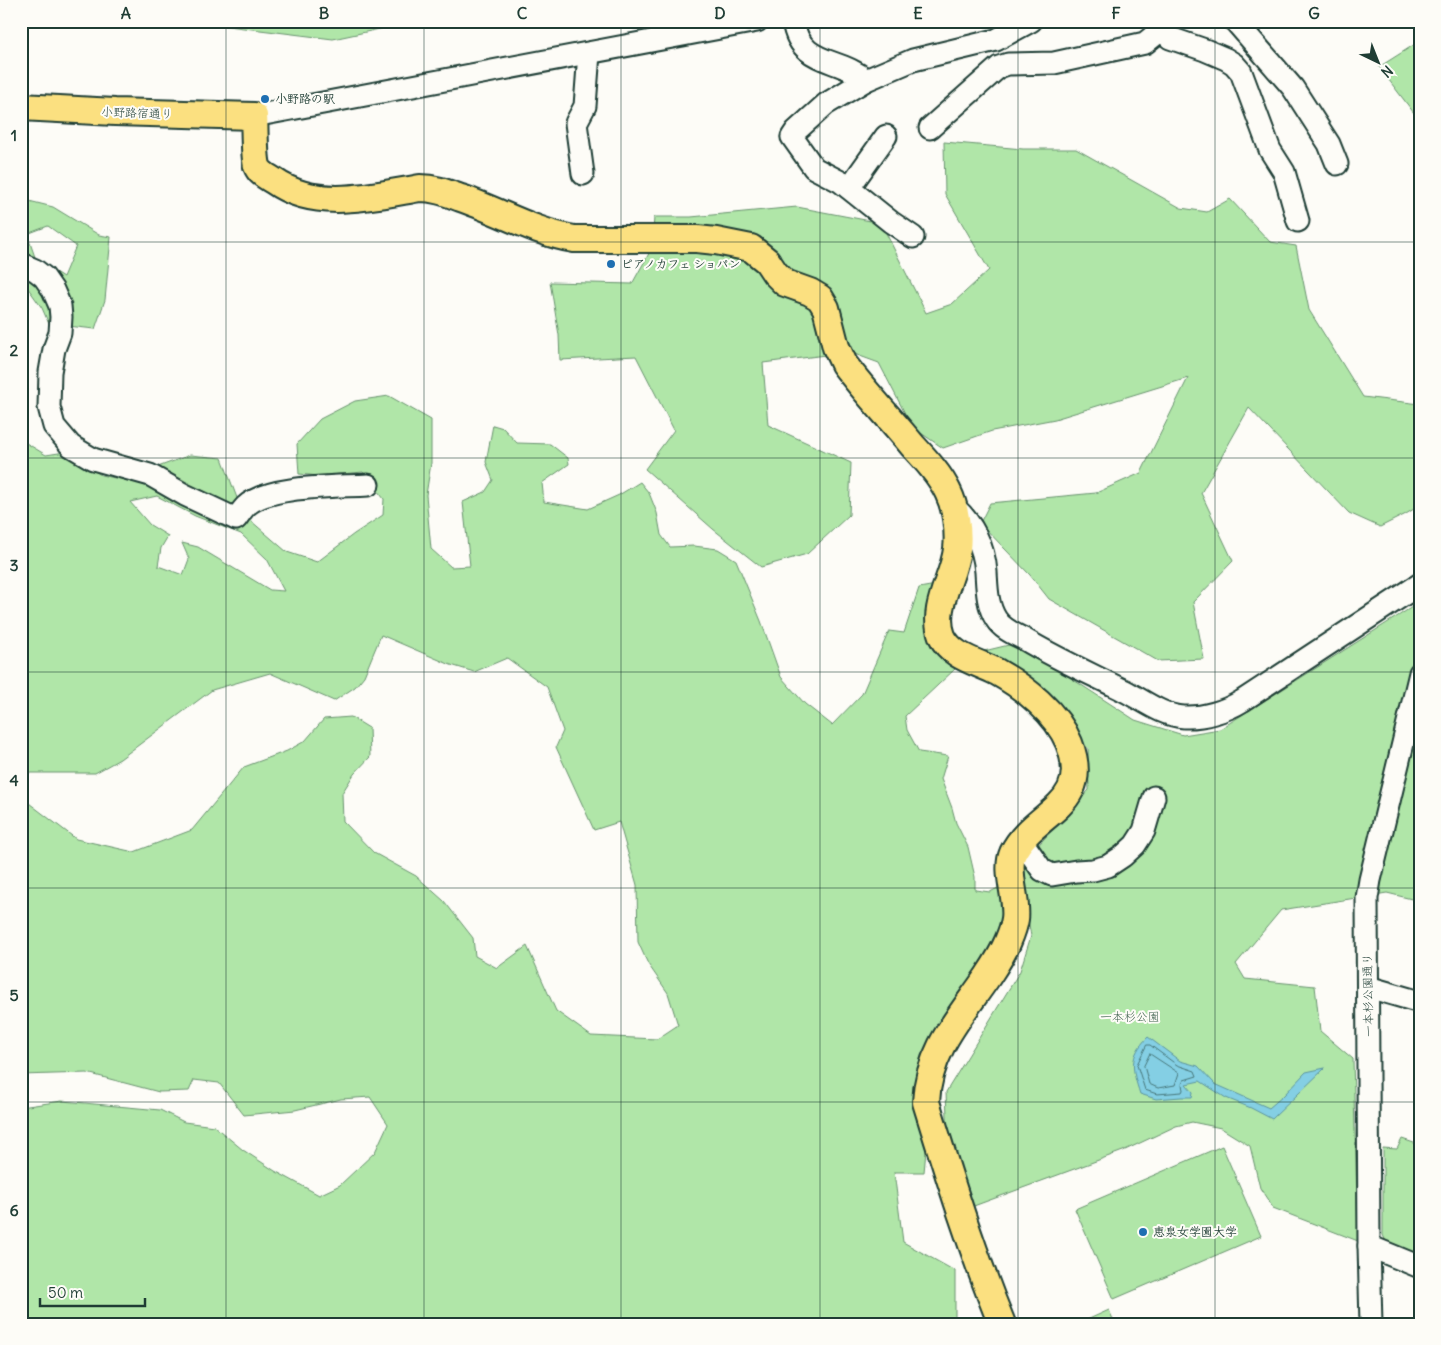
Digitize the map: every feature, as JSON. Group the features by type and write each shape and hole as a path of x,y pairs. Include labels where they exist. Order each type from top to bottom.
{"main road":[{"name":"小野路宿通り","path":"21,107 254,116"},
{"path":"254,116 257,165 261,172 279,185 306,195 344,200 428,188 490,208 531,227 562,237 574,239 697,239 751,248 763,256 784,282 816,294 822,301 829,318 836,347 844,364 948,490 956,521 957,549 940,611 939,625 944,639 950,648 960,655 1004,677 1042,705 1062,728 1072,752 1074,777 1069,794 1021,840 1010,859 1015,899 1015,920 1009,939 997,963 939,1049 926,1086 926,1102 961,1217 1002,1324"}],"street":[{"path":"254,116 757,21"},
{"path":"793,21 794,30 800,43 811,53 826,61 845,66 866,80"},
{"path":"913,236 891,222 849,188 814,168 792,137 796,131 826,104 866,80 913,60 996,40 1031,21"},
{"path":"1235,21 1293,88 1329,144 1338,164"},
{"path":"930,128 999,67 1008,64 1054,63 1145,42 1157,26 1170,38 1226,59 1241,72 1270,150 1284,172 1298,221"},
{"path":"583,174 576,123 585,106 589,53"},
{"path":"849,188 886,136"},
{"path":"21,264 44,277 53,290 60,306 60,333 54,350 50,372 50,408 54,426 71,446 93,459 150,474 185,495 236,519 246,506 262,497 279,491 368,485"},
{"path":"953,506 964,515 979,541 984,556 989,604 995,618 1002,626 1046,653 1124,690 1163,712 1184,717 1222,711 1242,701 1420,584"},
{"name":"一本杉公園通り","path":"1371,1324 1367,898 1370,880 1415,712 1420,672"},
{"path":"1021,840 1042,870 1052,875 1093,870 1108,866 1136,845 1144,831 1154,797"},
{"path":"1368,987 1420,1002"},
{"path":"1369,1246 1419,1264"}],"green space":[{"path":"187,21 417,21 333,39"},
{"path":"1420,41 1420,121 1379,67"},
{"path":"944,142 1023,149 1076,149 1181,208 1207,212 1230,199 1270,242 1296,246 1309,310 1363,397 1420,404 1420,505 1380,527 1349,513 1249,408 1201,493 1233,561 1193,602 1204,659 1158,661 1049,599 1030,575 980,523 990,503 1096,493 1141,473 1188,378 1055,419 992,431 943,448 912,427 879,363 849,352 763,363 768,425 851,463 849,515 807,554 761,567 713,529 645,469 674,430 636,356 560,360 559,335 550,282 632,284 652,248 654,217 691,217 797,207 881,223 926,313 952,304 989,270 945,194"},
{"path":"21,199 53,207 99,235 111,237 105,300 95,329 49,324 42,308 25,284 46,266 63,277 76,246 48,226 27,234 36,260 21,274"},
{"path":"389,396 431,420 431,463 426,495 431,549 451,567 470,566 463,502 485,492 493,480 486,462 493,425 503,428 517,443 550,444 568,458 569,464 542,483 544,502 588,509 619,495 640,482 649,493 657,513 661,535 670,547 694,546 718,549 736,560 781,677 805,704 832,725 862,694 889,631 904,633 919,588 936,585 930,632 955,669 905,716 907,730 919,752 948,756 941,779 956,823 968,847 975,877 975,890 990,892 1004,885 1001,951 975,970 962,1005 936,1046 924,1172 894,1172 903,1242 955,1271 955,1324 21,1324 21,1107 62,1101 160,1110 184,1122 214,1126 243,1150 275,1171 319,1195 340,1185 375,1152 388,1124 370,1097 341,1099 295,1110 244,1115 219,1083 194,1080 189,1091 159,1092 87,1073 21,1075 21,797 76,839 134,852 192,830 244,767 287,751 305,741 324,719 351,717 369,728 370,757 354,774 342,793 343,821 374,853 416,876 444,901 473,938 475,956 497,968 527,946 556,1011 591,1036 657,1039 678,1025 668,993 648,964 638,942 637,885 619,822 594,830 556,747 563,731 547,687 507,658 474,672 451,665 381,635 364,676 355,687 334,701 270,673 212,690 120,759 95,773 21,773 21,440 46,455 65,452 101,475 115,478 158,467 190,455 222,458 243,514 287,552 317,562 383,515 384,499 363,472 319,476 299,474 297,444 320,419 355,401","holes":["157,496 195,516 241,534 267,559 284,591 270,590 198,547 182,543 189,559 183,575 158,566 161,548 168,536 150,525 130,502"]},
{"name":"一本杉公園","path":"1420,602 1420,901 1387,893 1281,910 1236,964 1245,979 1315,986 1320,1031 1353,1059 1358,1241 1273,1208 1260,1188 1250,1146 1221,1128 1192,1122 1176,1126 1123,1151 971,1207 948,1140 946,1092 1020,971 1031,936 1020,876 1031,853 1089,790 1088,748 980,652 1017,643 1135,720 1183,735 1220,729"},
{"path":"1402,1139 1420,1145 1420,1239 1416,1250 1407,1254 1387,1244 1383,1235 1383,1148 1397,1149"},
{"path":"1222,1146 1261,1236 1114,1299 1075,1209"},
{"path":"1109,1310 1115,1324 1078,1324"}],"water":[{"path":"1148,1037 1180,1061 1198,1066 1215,1084 1269,1108 1306,1072 1325,1068 1272,1119 1226,1098 1200,1081 1186,1084 1193,1092 1192,1097 1156,1099 1140,1094 1134,1070 1137,1051"}],"place":[{"name":"小野路の駅","path":"265,99"},
{"name":"ピアノカフェ ショパン","path":"611,264"},
{"name":"恵泉女学園大学","path":"1143,1232"}]}
